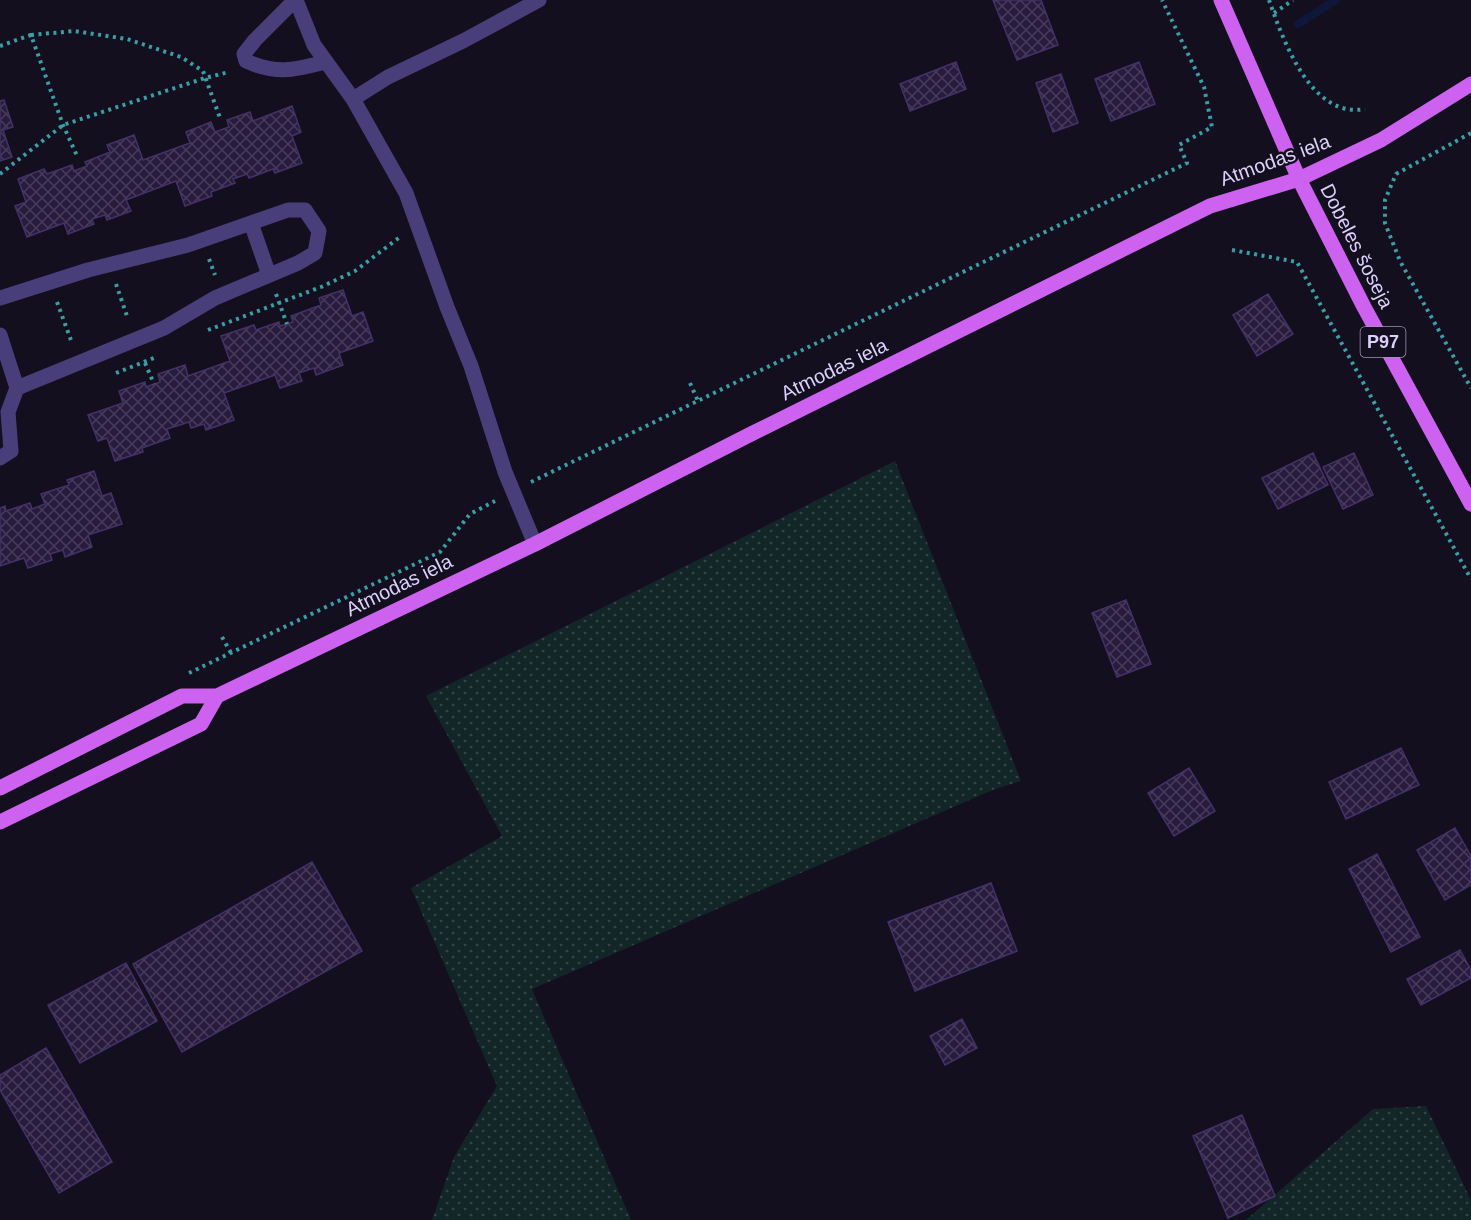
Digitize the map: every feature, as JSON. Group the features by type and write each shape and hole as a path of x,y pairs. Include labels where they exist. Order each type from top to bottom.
{"main road":[{"name":"Dobeles šoseja","path":"1221,0 1299,178 1360,300 1471,504"},
{"name":"Atmodas iela","path":"0,788 182,696 217,696 535,544 1210,206 1299,178 1381,140 1471,84"},
{"path":"0,822 201,724 217,696"}],"street":[{"path":"326,62 290,71 259,66 246,61 244,54 296,0 314,45 353,99 406,193 471,366 494,440 535,544"},
{"path":"353,99 388,77 463,41 539,0"},
{"path":"0,298 202,240 288,210 305,210 319,231 315,253 298,263 222,295 164,328 17,388"},
{"path":"251,223 269,275"},
{"path":"0,335 17,388 8,412 11,451 0,458"}],"path":[{"path":"179,678 440,552 470,514 513,491 1186,163 1179,145 1212,127 1204,87 1162,0"},
{"path":"1269,0 1287,47 1301,71 1322,98 1355,111 1365,109"},
{"path":"1274,13 1293,0"},
{"path":"0,46 31,34 74,31 127,39 181,57 203,71 220,118"},
{"path":"31,34 63,125 78,158"},
{"path":"0,174 63,125 228,72 246,61"},
{"path":"1471,133 1396,174 1385,200 1385,223 1400,261 1471,388"},
{"path":"205,331 279,300 321,287 355,271 417,223"},
{"path":"202,240 222,295"},
{"path":"1232,250 1297,262 1471,579"},
{"path":"109,265 136,340"},
{"path":"50,282 79,363"},
{"path":"279,300 287,324"},
{"path":"111,375 162,353"},
{"path":"144,361 153,384"},
{"path":"690,383 698,401"},
{"path":"222,637 231,653"}],"green space":[{"path":"895,461 1021,781 995,789 532,989 631,1220 432,1220 454,1157 497,1086 411,888 502,836 426,696"},
{"path":"1426,1106 1471,1200 1471,1220 1246,1220 1373,1109"}],"building":[{"path":"993,0 1041,0 1058,45 1017,60"},
{"path":"956,62 966,89 910,111 900,84"},
{"path":"1139,62 1155,104 1111,121 1095,79"},
{"path":"1061,74 1078,123 1053,132 1036,83"},
{"path":"4,100 13,127 3,130 12,157 0,161 0,101"},
{"path":"292,106 301,132 292,136 302,163 275,173 273,169 249,178 247,174 233,179 235,183 211,192 212,196 185,206 176,181 126,200 131,211 107,220 105,215 92,219 94,224 68,234 64,223 27,237 15,206 26,202 18,179 44,169 47,174 72,165 74,171 87,166 85,162 110,152 107,145 134,135 143,160 190,143 186,132 211,122 215,132 229,127 227,120 250,112 253,121"},
{"path":"343,290 352,316 363,312 373,341 339,353 343,365 316,375 314,368 299,373 302,381 280,388 275,375 224,393 234,420 206,430 204,424 191,428 189,422 167,429 170,438 142,448 143,452 115,461 107,438 98,441 88,415 123,403 119,391 145,382 146,387 160,382 158,374 185,365 188,376 230,361 221,336 254,325 256,330 279,322 280,326 293,322 291,316 321,305 319,298"},
{"path":"1268,294 1293,334 1257,356 1233,315"},
{"path":"1313,453 1328,485 1278,509 1262,478"},
{"path":"1354,453 1373,495 1343,509 1323,467"},
{"path":"94,471 102,496 111,493 122,524 88,535 92,547 65,557 63,550 50,554 52,560 28,568 24,558 0,566 0,508 5,506 6,511 30,503 32,509 45,504 41,494 69,485 67,480"},
{"path":"1126,600 1151,664 1117,677 1092,613"},
{"path":"1401,748 1419,785 1346,819 1329,782"},
{"path":"1189,768 1215,811 1174,836 1148,793"},
{"path":"1455,828 1471,856 1471,885 1445,900 1417,850"},
{"path":"1377,854 1420,937 1391,952 1349,869"},
{"path":"312,862 362,951 182,1052 133,964"},
{"path":"991,883 1017,951 915,991 888,922"},
{"path":"1460,950 1471,970 1471,978 1421,1005 1407,979"},
{"path":"126,963 157,1021 80,1063 48,1005"},
{"path":"962,1019 977,1048 945,1065 930,1036"},
{"path":"46,1048 112,1162 59,1193 0,1090 0,1075"},
{"path":"1242,1115 1275,1196 1228,1218 1193,1136"}],"waterway":[{"path":"1298,24 1336,0"}]}
